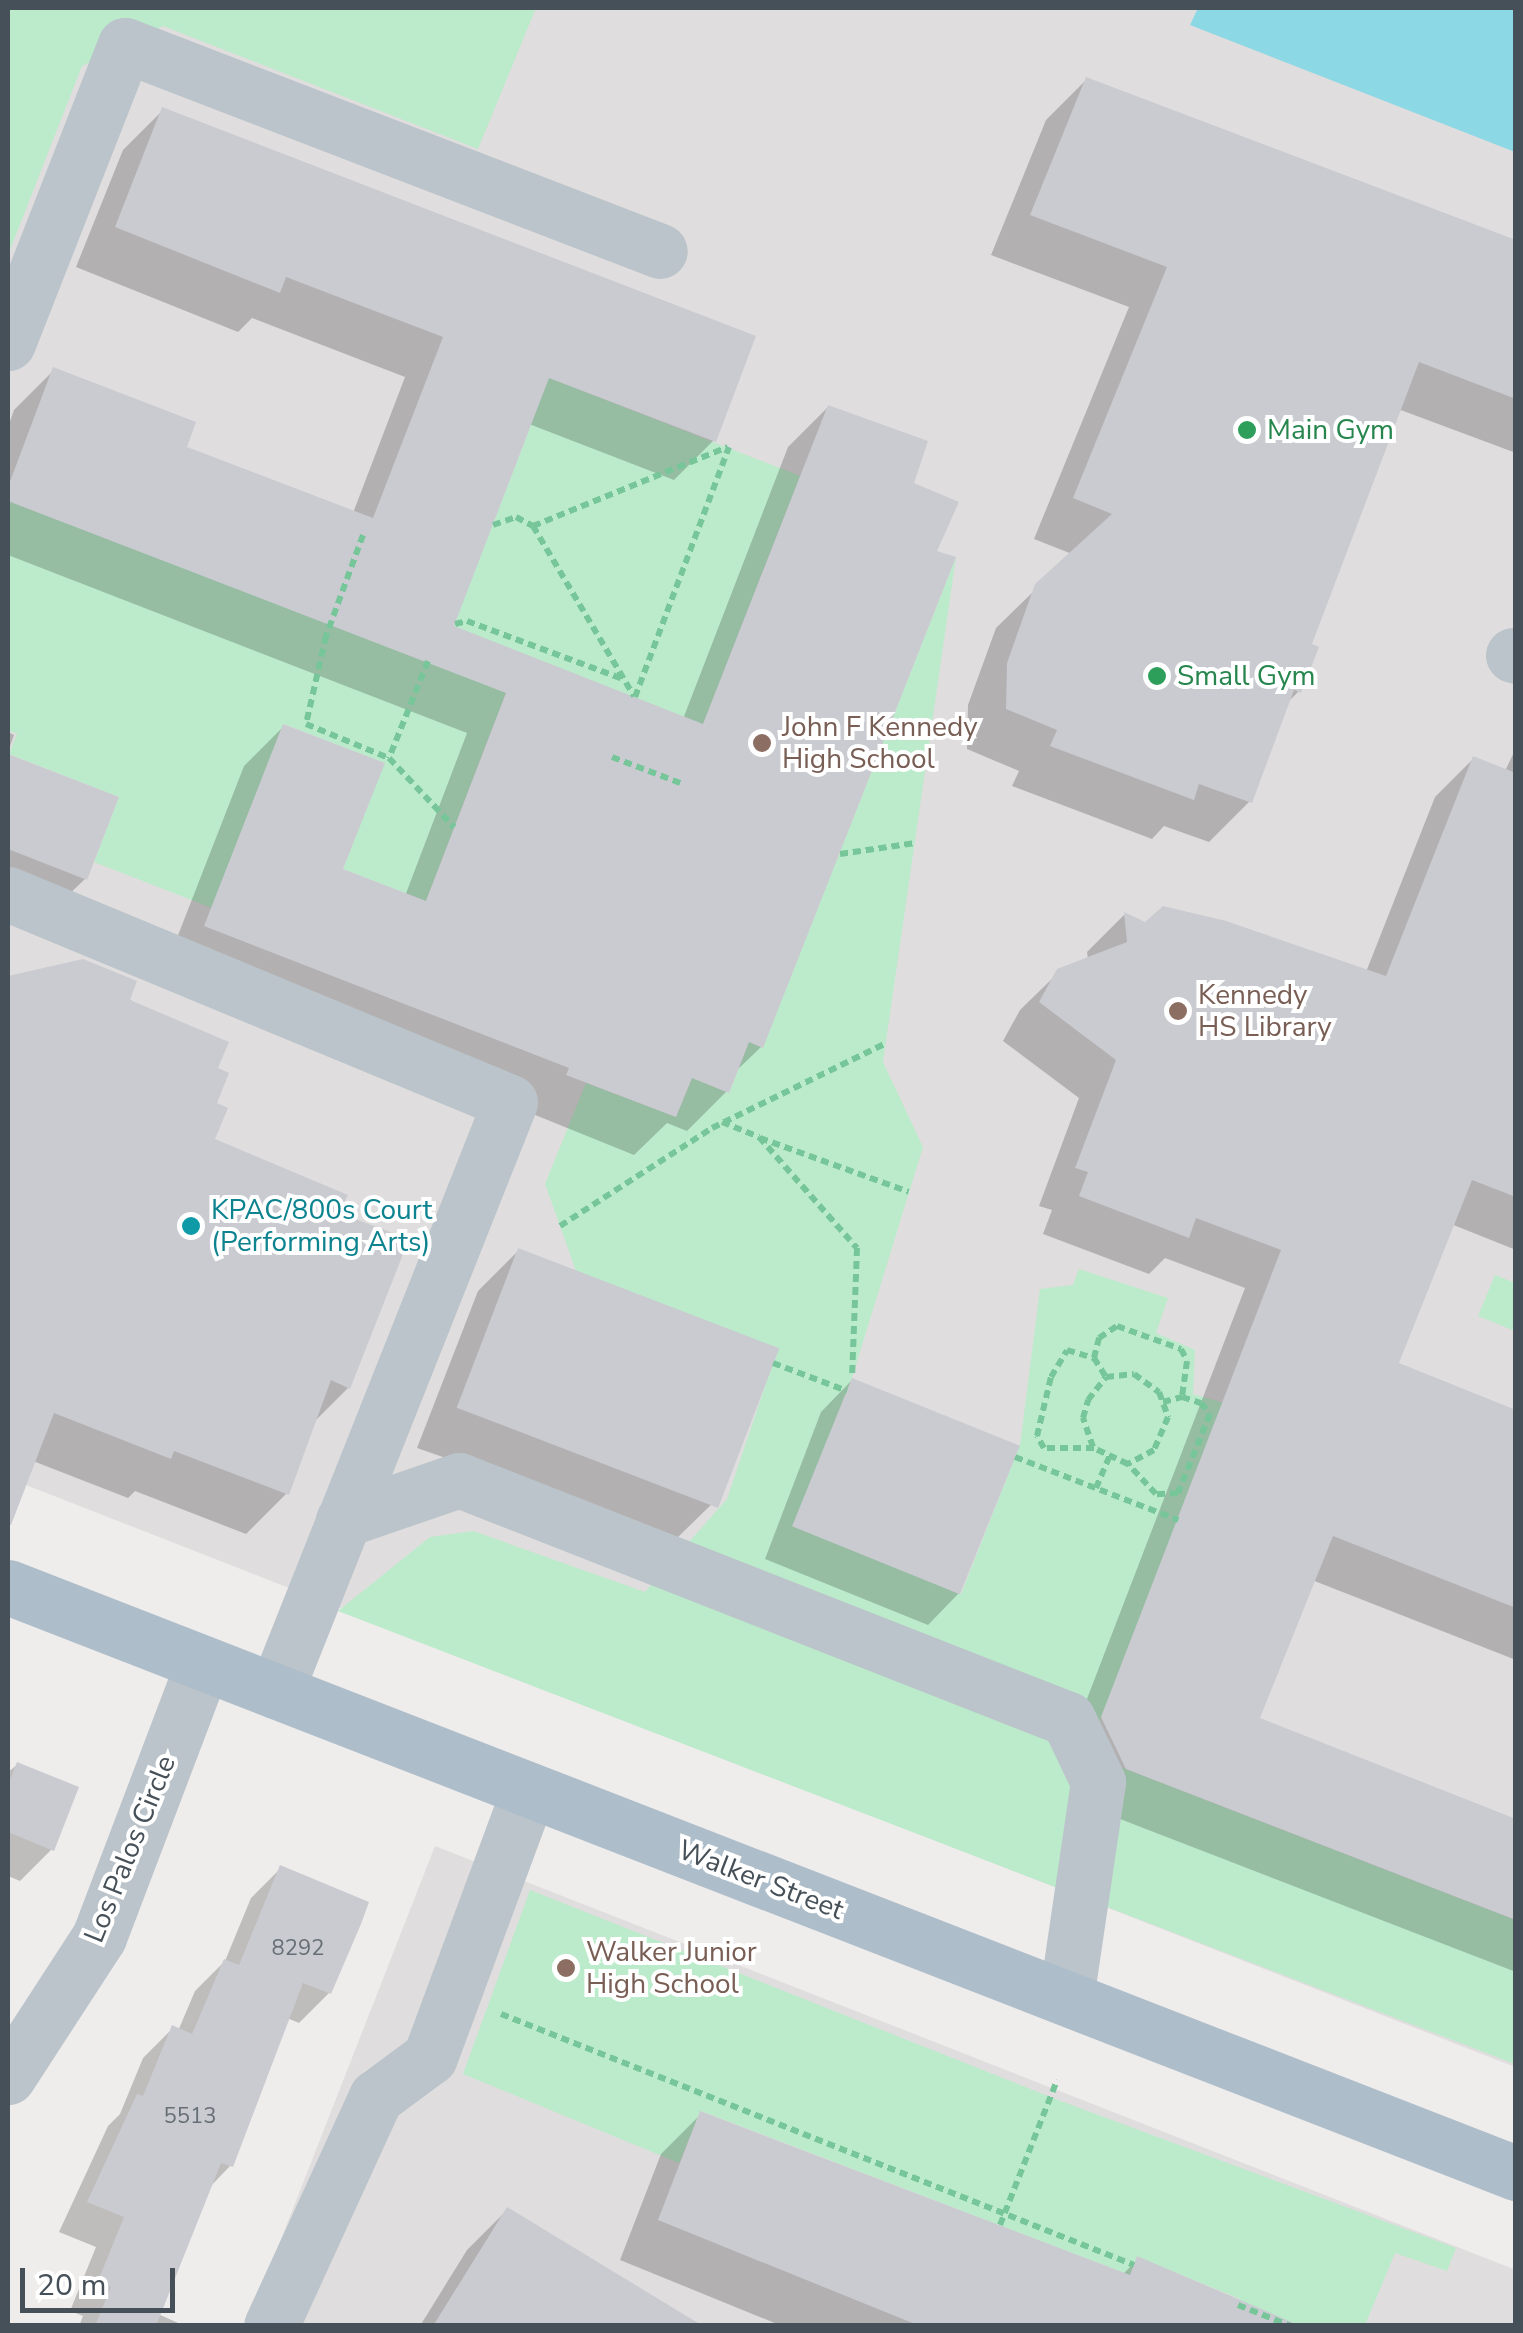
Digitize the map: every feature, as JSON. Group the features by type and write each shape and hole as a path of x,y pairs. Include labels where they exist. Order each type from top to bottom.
{"main road":[{"name":"Walker Street","path":"8,1587 1516,2173"}],"street":[{"path":"8,343 124,45 660,251"},
{"path":"8,894 510,1102 276,1691"},
{"path":"343,1520 459,1480 1068,1719 1098,1782 1066,1998"},
{"name":"Los Palos Circle","path":"8,2077 99,1937 202,1662"},
{"path":"271,2326 376,2097 430,2057 529,1790"}],"path":[{"path":"493,524 516,517 533,526 635,697 729,447 533,526"},
{"path":"363,535 326,636 306,724 388,758 454,827"},
{"path":"455,624 467,621 624,680"},
{"path":"388,758 428,661"},
{"path":"612,757 680,783"},
{"path":"840,854 915,844"},
{"path":"560,1226 722,1122 886,1043"},
{"path":"722,1122 909,1192"},
{"path":"758,1137 857,1248 852,1378"},
{"path":"1094,1358 1099,1338 1117,1326 1181,1349 1186,1361 1182,1397"},
{"path":"1106,1377 1094,1358 1067,1350 1051,1377 1036,1436 1044,1448 1094,1448 1128,1464 1156,1494 1178,1493 1210,1414 1201,1403 1182,1397 1162,1402"},
{"path":"773,1363 847,1391"},
{"path":"1094,1448 1083,1418 1088,1400 1106,1377 1134,1374 1159,1392 1168,1417 1154,1450 1128,1464"},
{"path":"1096,1488 1110,1455"},
{"path":"1015,1457 1178,1520"},
{"path":"486,2008 1134,2266"},
{"path":"1000,2225 1057,2080"},
{"path":"1238,2305 1291,2326"},
{"path":"1263,2326 1267,2316"}],"shaded area":[{"name":"John F Kennedy High School","path":"8,8 1515,8 1515,2067 8,1478"},
{"name":"Walker Junior High School","path":"435,1846 1516,2270 1515,2326 247,2326"}],"green space":[{"path":"8,8 536,8 478,149 163,26 82,66 8,255"},
{"path":"514,364 800,476 680,783 521,653 426,901 343,869 384,763 284,724 212,908 94,862 119,797 9,754 17,734 8,730 8,501 438,665 528,433"},
{"path":"956,557 883,1062 923,1147 852,1378 795,1527 961,1594 1020,1445 1040,1289 1073,1285 1079,1269 1168,1298 1156,1333 1195,1350 1193,1394 1224,1403 1087,1754 1515,1920 1515,2064 338,1611 430,1537 473,1531 645,1592 727,1499 773,1363 576,1271 545,1184 586,1083 676,1117 692,1078 729,1093 749,1042 763,1047"},
{"path":"1495,1275 1515,1283 1515,1331 1478,1316"},
{"path":"530,1890 1058,2100 1456,2248 1447,2271 1395,2253 1365,2325 1230,2325 1240,2299 1138,2257 1130,2275 701,2111 679,2163 463,2074"}],"water":[{"path":"1198,8 1515,8 1515,152 1190,25"}],"building":[{"path":"1086,77 1516,240 1516,399 1419,362 1312,644 1319,647 1301,693 1294,690 1252,803 1199,784 1194,800 1050,746 1057,730 1006,709 1007,663 1035,584 1112,514 1073,498 1167,267 1030,215"},
{"path":"162,107 756,336 716,442 549,378 454,626 703,724 828,405 928,441 914,483 959,502 937,551 956,557 763,1048 749,1042 729,1093 692,1078 676,1117 566,1075 569,1068 204,926 283,724 385,763 343,869 426,901 506,693 8,501 8,487 53,367 196,422 187,447 373,518 443,337 286,277 280,293 115,227"},
{"path":"8,754 119,797 87,880 8,849"},
{"path":"1473,756 1516,773 1516,1197 1472,1180 1399,1363 1516,1410 1516,1608 1333,1536 1260,1718 1516,1819 1516,1920 1126,1769 1101,1717 1281,1250 1196,1218 1189,1238 1079,1196 1088,1172 1075,1168 1116,1060 1039,1002 1057,969 1127,942 1124,912 1145,922 1163,906 1226,921 1386,976"},
{"name":"KPAC/800s Court (Performing Arts)","path":"83,959 137,981 130,1000 229,1042 218,1068 229,1073 217,1103 228,1108 215,1139 348,1195 339,1213 409,1239 350,1389 331,1380 289,1495 174,1451 171,1459 54,1413 11,1525 8,1524 8,976"},
{"path":"518,1248 779,1348 718,1508 457,1408"},
{"path":"852,1378 1020,1446 960,1594 792,1526"},
{"path":"17,1762 79,1787 54,1851 8,1832 8,1785"},
{"path":"280,1865 369,1902 361,1924 331,1994 303,1983 233,2167 221,2163 156,2326 95,2326 111,2287 98,2281 124,2217 87,2202 137,2094 143,2096 172,2025 192,2034 224,1959 239,1965"},
{"path":"700,2111 1130,2275 1137,2256 1301,2326 920,2326 658,2220"},
{"path":"507,2207 703,2326 433,2326"}],"place":[{"name":"Main Gym","path":"1247,430"},
{"name":"Small Gym","path":"1157,676"},
{"name":"John F Kennedy High School","path":"762,743"},
{"name":"Kennedy HS Library","path":"1178,1011"},
{"name":"KPAC/800s Court (Performing Arts)","path":"191,1226"},
{"name":"Walker Junior High School","path":"566,1968"}]}
